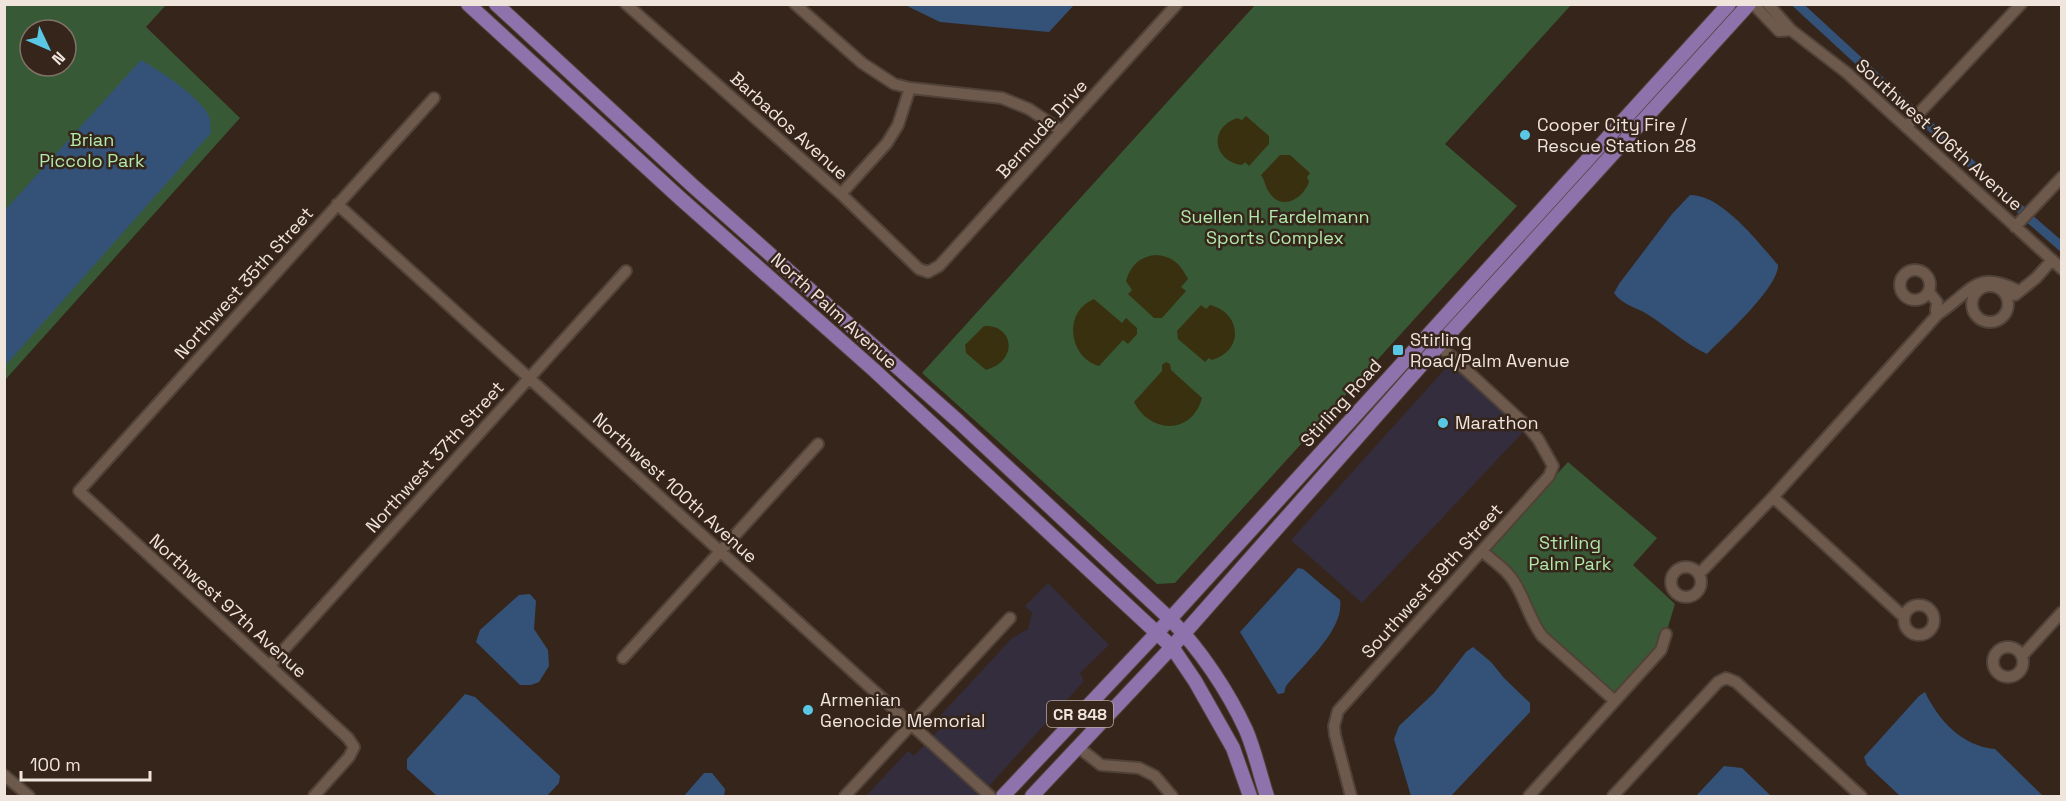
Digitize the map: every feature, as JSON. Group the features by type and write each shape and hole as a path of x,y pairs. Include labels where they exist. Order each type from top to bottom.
{"main road":[{"name":"North Palm Avenue","path":"468,4 874,370 1172,646 1233,748 1250,796"},
{"name":"North Palm Avenue","path":"496,4 763,248 1014,472 1184,633 1217,678 1246,731 1267,796"},
{"name":"Stirling Road","path":"1003,796 1170,619 1728,4"},
{"name":"Stirling Road","path":"1032,796 1184,633 1439,345 1751,4"},
{"path":"752,261 763,248"}],"street":[{"name":"Barbados Avenue","path":"626,4 841,194 919,269 928,272"},
{"path":"795,4 862,63 894,84 910,88 1002,98 1029,109 1062,131"},
{"name":"Bermuda Drive","path":"928,272 939,266 1177,4"},
{"name":"Southwest 106th Avenue","path":"1751,4 1779,31 1791,30"},
{"name":"Southwest 106th Avenue","path":"1768,4 1791,30 1847,73 2061,269"},
{"path":"1906,127 2021,4"},
{"path":"841,194 893,134 910,88"},
{"name":"Northwest 35th Street","path":"79,491 434,98"},
{"path":"2016,227 2061,177"},
{"name":"Northwest 100th Avenue","path":"337,204 990,796"},
{"path":"1952,305 1966,308 1983,321 1995,322 2005,315 2009,304 2019,291 2036,278 2052,260"},
{"name":"Northwest 37th Street","path":"270,665 626,271"},
{"path":"1917,271 1925,275 1930,283 1929,292 1937,302 1937,312 1929,310 1919,300 1907,298 1901,290 1902,280 1908,273 1917,271"},
{"path":"1952,305 1972,287 1983,281 2003,283 2019,291"},
{"path":"1974,313 1972,302 1978,291 1983,288 1995,286 2005,293 2009,304"},
{"path":"2005,293 2019,291"},
{"path":"1919,300 1929,292"},
{"path":"1699,574 1773,497 1937,312 1964,301 1972,302"},
{"name":"Southwest 59th Street","path":"1351,796 1335,735 1335,719 1338,711 1549,476 1553,466 1538,439 1528,427 1439,345"},
{"path":"623,658 818,444"},
{"name":"Northwest 97th Avenue","path":"79,491 348,738 354,747 349,757 314,796"},
{"path":"1773,497 1904,618"},
{"path":"1482,551 1509,573 1532,623 1542,636 1615,701"},
{"path":"2022,656 2061,612"},
{"path":"845,796 1010,618"},
{"path":"1529,796 1661,650 1666,634"},
{"path":"1613,796 1718,682 1726,678 1737,682 1861,796"},
{"path":"1078,747 1101,765 1139,768 1155,776 1172,796"},
{"path":"4,775 29,796"}],"shaded area":[{"path":"1454,359 1528,427 1362,603 1291,540"},
{"path":"1048,583 1109,645 1080,673 1084,681 980,796 866,796 908,751 914,756 943,725 939,717 1012,638 1028,629 1032,613 1025,606"}],"green space":[{"name":"Brian Piccolo Park","path":"5,5 166,5 146,27 240,118 5,380"},
{"name":"Suellen H. Fardelmann Sports Complex","path":"1255,5 1571,5 1445,144 1517,206 1175,583 1157,584 922,373"},
{"name":"Stirling Palm Park","path":"1568,462 1657,538 1633,565 1675,604 1661,650 1615,701 1537,630 1516,585 1485,553"}],"sand":[{"path":"1246,116 1269,136 1269,144 1249,166 1245,162 1242,165 1232,162 1220,151 1218,144 1221,129 1237,118 1242,120"},
{"path":"1280,155 1290,155 1310,173 1307,177 1309,182 1302,194 1291,201 1279,201 1274,198 1261,175"},
{"path":"1156,255 1176,262 1188,279 1181,287 1186,291 1162,318 1154,318 1128,294 1132,290 1126,281 1136,263 1145,257"},
{"path":"1094,299 1122,323 1126,318 1137,328 1137,334 1128,344 1123,340 1099,366 1089,361 1081,353 1073,334 1077,313"},
{"path":"1201,305 1206,309 1210,305 1221,309 1233,324 1235,332 1230,349 1205,362 1178,339 1177,331"},
{"path":"984,326 1002,331 1009,344 1004,359 986,370 966,353 965,345"},
{"path":"1166,362 1170,364 1171,370 1202,398 1197,410 1189,419 1170,426 1160,425 1150,420 1141,413 1134,402 1162,371 1162,365"}],"water":[{"path":"905,5 1074,5 1049,32 940,22"},
{"path":"141,60 196,99 209,116 211,133 5,366 5,210"},
{"path":"1690,195 1714,202 1726,211 1750,232 1778,265 1770,286 1707,354 1647,314 1625,303 1614,293 1672,214"},
{"path":"1298,568 1303,569 1340,600 1340,611 1336,623 1322,646 1286,686 1284,693 1278,694 1240,632"},
{"path":"530,594 536,601 534,629 548,650 549,666 539,682 520,685 476,642 480,630 519,595"},
{"path":"1473,647 1491,662 1530,703 1530,712 1451,796 1411,796 1394,739 1399,726 1434,693 1466,652"},
{"path":"1925,692 1937,713 1953,730 1972,743 1995,749 2043,796 1900,796 1867,765 1864,757"},
{"path":"465,694 475,697 560,776 559,783 547,796 437,796 407,769 407,759"},
{"path":"1724,766 1742,768 1771,796 1696,796"},
{"path":"704,773 712,773 725,789 724,796 684,796"}],"waterway":[{"path":"1797,4 1912,110"},
{"path":"1922,119 2021,210"},
{"path":"2031,220 2062,247"}],"place":[{"name":"Cooper City Fire / Rescue Station 28","path":"1525,135"},
{"name":"Stirling Road/Palm Avenue","path":"1398,350"},
{"name":"Marathon","path":"1443,423"},
{"name":"Armenian Genocide Memorial","path":"808,710"}]}
